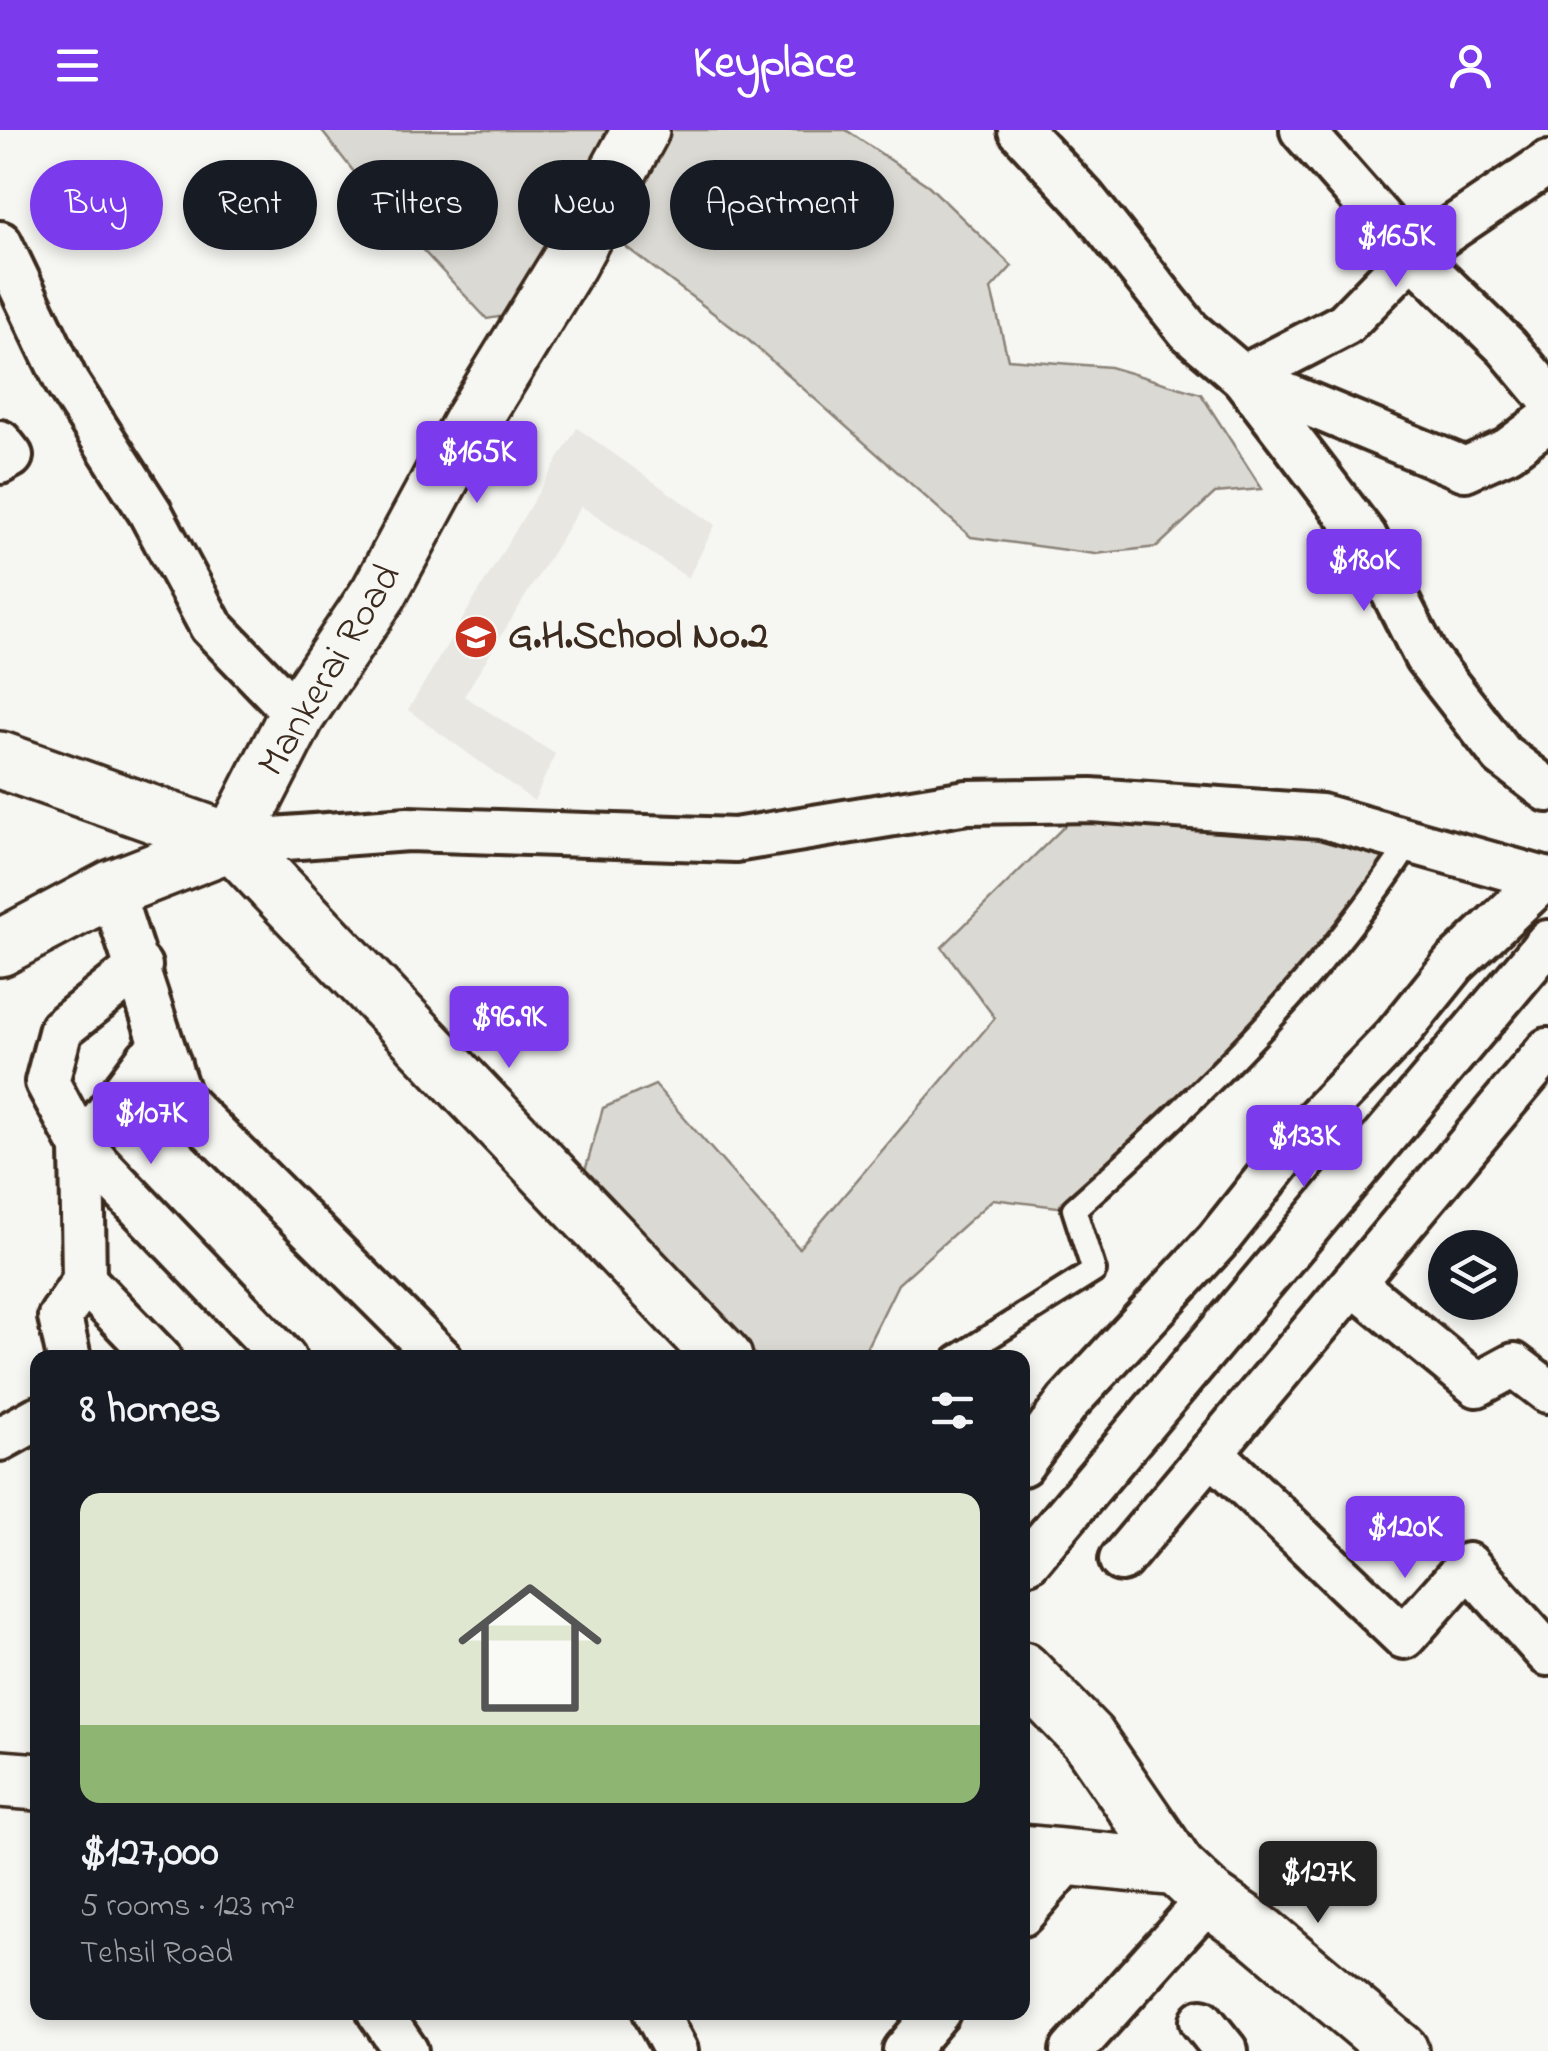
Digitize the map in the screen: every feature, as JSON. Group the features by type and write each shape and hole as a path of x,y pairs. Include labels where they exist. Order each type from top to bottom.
{"street":[{"name":"Mankerai Road","path":"232,842 297,716 379,593 472,421 568,264 641,130"},
{"path":"1020,130 1127,250 1189,331 1243,377 1365,537 1426,657 1502,755 1548,790"},
{"path":"1302,130 1412,255 1507,347 1548,396"},
{"path":"1243,377 1345,324 1412,255 1548,163"},
{"path":"0,243 66,383 150,512 211,626 297,716"},
{"path":"1243,377 1465,469 1508,450 1548,420"},
{"path":"0,442 11,456 0,462"},
{"path":"0,760 232,842 705,1350"},
{"path":"0,948 112,889 232,842 408,830 735,840 967,802 1091,800 1322,816 1546,879"},
{"path":"1030,1453 1068,1402 1218,1241 1302,1134 1396,1036 1454,964 1546,879"},
{"path":"112,889 180,1098 432,1350"},
{"path":"1030,1559 1548,942"},
{"path":"140,966 61,1029 47,1082 82,1147 276,1350"},
{"path":"1121,1560 1548,1050"},
{"path":"67,1350 60,1317 84,1280 82,1147 148,1059 169,1064"},
{"path":"84,1280 151,1350"},
{"path":"1353,1282 1477,1385 1514,1365 1548,1391"},
{"path":"0,1440 30,1423"},
{"path":"1211,1452 1404,1637 1468,1565 1548,1654"},
{"path":"1030,1678 1088,1738 1193,1883 1261,1934 1400,2051"},
{"path":"0,1779 30,1781"},
{"path":"1030,1895 1047,1855 1193,1883"},
{"path":"1072,2051 1193,1883"},
{"path":"385,2020 406,2051"},
{"path":"659,2020 676,2051"},
{"path":"905,2051 931,2020"}],"lane":[{"path":"969,1350 1094,1272 1074,1210 1166,1128 1275,1014 1372,901 1411,841"}],"shaded area":[{"path":"321,130 846,130 890,160 670,160 670,250 894,250 894,162 929,186 1012,266 991,289 1008,359 1110,367 1201,394 1262,489 1215,493 1157,547 1095,554 971,537 746,338 630,250 650,250 650,160 518,160 518,250 575,250 540,310 487,319 423,250 498,250 498,160 345,160"},
{"name":"G.H.School No.2","path":"577,428 715,525 688,578 581,506 464,696 555,754 534,801 408,710"},
{"path":"1091,800 1411,841 1275,1014 1074,1209 993,1199 898,1284 865,1350 717,1350 576,1203 603,1108 655,1085 799,1248 995,1018 942,947"}],"place":[{"name":"G.H.School No.2","path":"476,637"}]}
